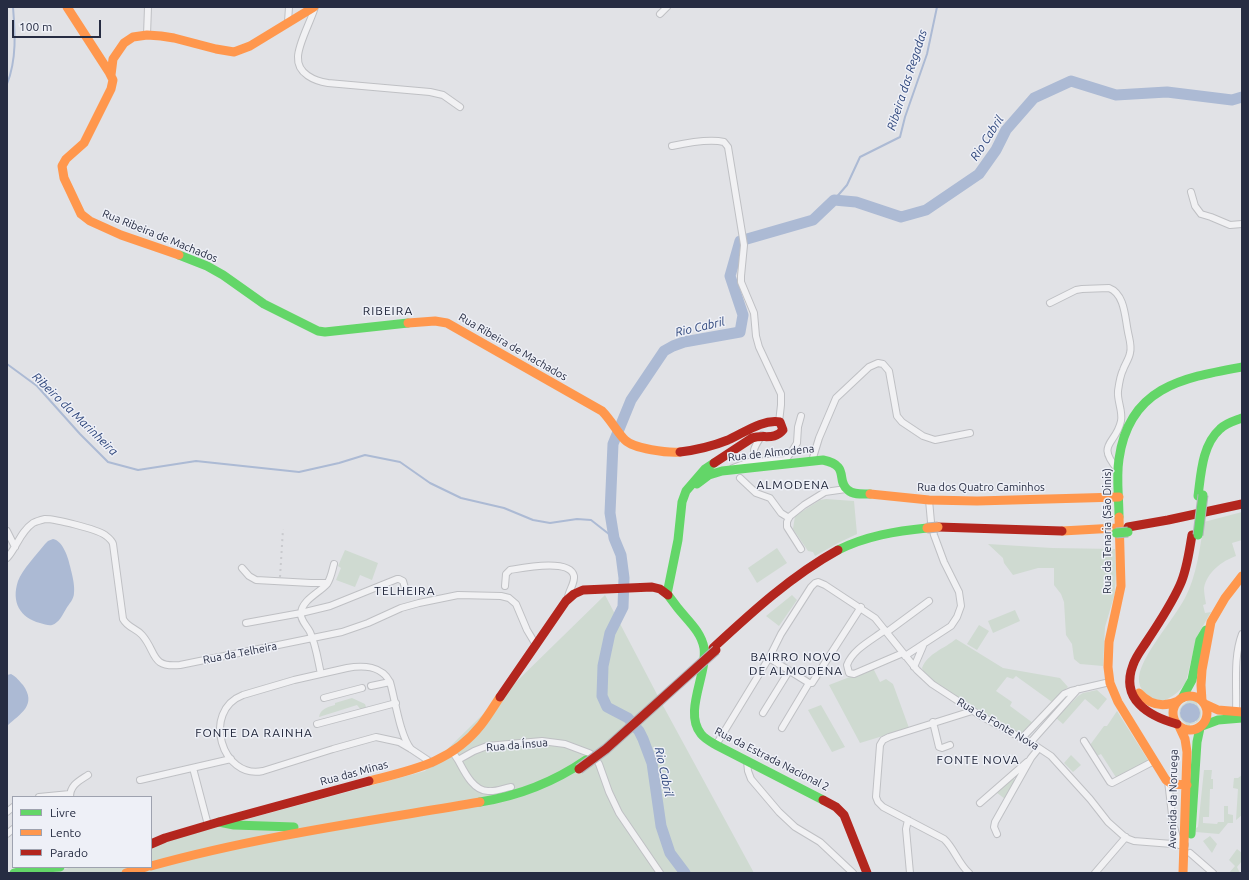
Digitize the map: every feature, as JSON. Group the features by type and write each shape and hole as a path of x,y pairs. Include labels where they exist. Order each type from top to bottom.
{"main road":[{"path":"67,7 111,75"},
{"path":"111,75 113,59 119,49 133,36 147,35 174,38 234,52 250,46 314,7"},
{"path":"95,51 108,53 119,49"},
{"name":"Rua Ribeira de Machados","path":"111,75 113,80 112,85 84,143 66,160 62,166 64,176 79,210 88,220 124,236 202,264 223,275 264,304 318,331 325,332 400,323 435,321 445,322 602,411 613,423 623,438 630,444 668,453 683,453 727,440 759,425 773,421 779,422"},
{"name":"Rua da Tenaria (São Dinis)","path":"1168,781 1117,700 1112,690 1108,669 1110,630 1121,586 1119,497 1120,452 1126,433 1135,415 1148,400 1158,392 1182,381 1203,374 1242,367"},
{"path":"1240,714 1215,710 1197,698 1191,696 1174,704 1151,704 1139,693 1136,674 1143,657 1182,593 1190,570 1200,496 1203,460 1206,448 1216,432 1233,421 1242,418"},
{"path":"568,598 578,592 586,590 649,587 659,588 667,594 684,497 688,489 703,471 752,438 762,435 774,437 779,435 783,428 779,422"},
{"path":"1200,496 1210,458 1216,442 1228,430 1242,425"},
{"name":"Rua de Almodena","path":"684,497 698,483 716,472 784,462 827,460 836,463 840,468 846,489"},
{"name":"Rua dos Quatro Caminhos","path":"846,489 854,493 928,500 1016,501 1119,497"},
{"path":"1128,530 1194,512 1242,502"},
{"path":"152,866 198,853 272,837 510,796 541,785 578,768 790,585 830,558 848,550 880,540 928,530 1116,531 1177,524 1242,508"},
{"path":"1178,725 1157,718 1140,706 1133,696 1130,678 1132,667 1137,655 1170,605 1180,585 1195,535"},
{"path":"1240,714 1190,731 1182,729 1178,725 1174,718 1173,710 1192,680 1201,637 1230,591 1242,576"},
{"name":"Rua da Estrada Nacional 2","path":"667,594 698,633 704,645 705,662 696,704 695,719 697,728 702,735 716,745 827,801 839,809 848,823 867,873"},
{"name":"Rua das Minas","path":"152,844 208,825 432,763 452,751 470,737 482,724 568,598"},
{"path":"1201,727 1207,716 1200,684 1201,670 1210,624"},
{"path":"142,873 180,862 273,841 505,802 543,789 578,768 609,746 715,649"},
{"name":"Avenida da Noruega","path":"1178,725 1187,746 1187,785 1182,845 1183,873"},
{"name":"Avenida da Noruega","path":"1188,873 1197,742 1201,727"},
{"path":"1168,781 1172,784 1187,785"},
{"path":"219,822 234,825 287,827 389,817"},
{"path":"14,873 30,868"},
{"path":"126,873 143,868"}],"street":[{"path":"147,35 148,7"},
{"path":"288,22 289,7"},
{"path":"314,7 301,44 298,59 299,65 303,72 310,77 321,82 328,83 430,92 442,95 460,107"},
{"path":"660,14 666,7"},
{"path":"672,146 716,141 724,142 728,148 743,240 741,282 754,313 759,347 780,394 781,405 779,422"},
{"path":"1191,192 1195,206 1201,214 1230,226 1242,224"},
{"path":"1050,303 1069,293 1082,289 1109,288 1113,290 1123,307 1131,347 1130,354 1122,372 1118,390 1121,421 1109,444 1108,454 1112,463 1119,470"},
{"path":"812,461 819,438 836,398 869,367 878,363 883,364 889,370 897,416 900,420 929,439 935,440 970,433"},
{"path":"728,470 745,463 757,461 784,462 797,443 798,427 801,416"},
{"path":"757,461 753,451 762,435"},
{"path":"740,478 757,494 769,497 781,513 789,518"},
{"path":"801,549 787,527 789,518 823,493 846,489"},
{"path":"928,500 931,522 936,541 944,562 959,592 961,602 959,614 948,628 923,646 854,674 849,673 847,665 858,650 929,601"},
{"name":"Rua da Telheira","path":"15,547 21,536 31,525 45,519 89,529 101,533 109,538 113,544 123,619 129,626 141,634 156,659 164,665 180,665 342,632 368,623 401,608 458,596 497,595 507,597 515,602 526,630 536,645"},
{"path":"7,531 15,547 7,558"},
{"path":"321,674 312,638 302,620 301,613 308,600 327,583 334,564"},
{"path":"505,586 506,574 510,570 539,566 561,566 568,569 573,574 574,579 568,598"},
{"path":"242,568 249,576 256,580 327,583"},
{"path":"246,622 301,613 333,605 396,579 403,581 406,591"},
{"name":"Rua da Fonte Nova","path":"769,658 781,634 808,591 818,582 825,585 861,607 875,618 916,669 936,687 995,725 1039,748 1056,761 1090,799 1108,822 1126,837 1134,841 1182,845"},
{"path":"782,728 809,684 813,683 817,678 861,607"},
{"path":"1240,714 1238,648 1242,634"},
{"path":"916,669 923,646"},
{"path":"716,745 769,658 809,684"},
{"path":"411,749 404,737 390,682 386,675 374,668 351,667 294,680 242,695 228,705 221,718 220,731 224,748 231,759 244,770 256,773 376,737 396,741 432,763"},
{"path":"763,713 789,671"},
{"path":"371,686 390,682"},
{"path":"1022,738 1064,694 1110,682"},
{"path":"324,698 362,688"},
{"path":"1030,743 1078,690"},
{"path":"317,724 396,703"},
{"path":"969,873 963,867 944,839 883,807 876,799 876,794 880,745 883,740 972,710"},
{"path":"933,722 939,747 942,748 950,745"},
{"name":"Rua da Ínsua","path":"458,760 487,746 542,741 565,744 589,753 594,756 599,764 609,792 619,813 660,873"},
{"path":"1084,741 1112,783 1154,760"},
{"path":"997,834 994,827 995,822 1031,758 1039,748"},
{"path":"452,751 471,781 482,790 492,791 511,787"},
{"path":"980,803 1031,758"},
{"path":"140,780 231,759"},
{"path":"747,761 751,779 778,812 795,827 820,842 853,873"},
{"path":"193,768 208,825"},
{"path":"70,796 73,786 88,775"},
{"path":"1168,781 1173,825 1182,845"},
{"path":"908,820 906,829 910,873"},
{"path":"1095,873 1126,837"},
{"path":"1190,853 1213,873"}],"shaded area":[{"path":"820,500 854,501 857,534 815,556 813,552 808,551 793,529 795,516"},
{"path":"1242,512 1242,540 1232,543 1236,556 1221,564 1212,572 1208,577 1204,588 1206,604 1203,605 1205,613 1211,612 1197,636 1186,682 1175,694 1161,702 1142,690 1139,682 1141,668 1152,648 1180,607 1189,589 1198,561 1204,522"},
{"path":"988,544 1052,548 1115,549 1115,593 1105,627 1103,666 1080,664 1074,659 1072,644 1066,635 1064,602 1061,594 1054,585 1054,568 1038,568 1013,575 1004,563 1003,558"},
{"path":"777,548 787,563 757,583 748,568"},
{"path":"345,550 378,563 372,580 360,575 355,587 336,580 341,568 338,566"},
{"path":"605,595 754,873 50,873 68,868 152,868 152,845 425,771"},
{"path":"792,595 797,600 779,626 766,616"},
{"path":"1015,610 1020,621 993,633 988,621"},
{"path":"979,625 989,631 977,650 967,644"},
{"path":"956,639 1003,668 1060,678 1068,687 1052,702 1016,676 1013,679 1007,677 996,691 1012,702 1010,706 1033,723 1021,736 993,721 950,694 925,675 922,668 928,659"},
{"path":"873,668 880,682 886,679 893,684 909,728 860,743 829,685"},
{"path":"1097,690 1107,699 1098,710 1085,699 1063,724 1056,718 1078,696 1083,693"},
{"path":"352,698 365,704 366,707 361,710 357,705 319,717 321,712 335,705 335,703"},
{"path":"1187,700 1194,700 1198,702 1197,704 1201,711 1199,720 1195,723 1190,724 1190,727 1186,726 1181,719 1179,713 1181,707 1187,702","holes":["1192,703 1196,705 1196,722 1189,723 1182,719 1180,712 1184,705"]},
{"path":"821,705 845,747 832,752 808,710"},
{"path":"1117,711 1148,760 1117,779 1101,754 1097,756 1090,745 1104,726 1107,726"},
{"path":"1071,755 1081,765 1073,772 1064,763"},
{"path":"1204,770 1212,770 1211,779 1213,779 1213,789 1210,789 1209,817 1203,817 1203,823 1217,824 1218,822 1224,822 1224,806 1228,806 1228,814 1233,815 1233,823 1228,823 1219,834 1196,832 1196,828 1198,827"},
{"path":"1242,775 1242,815 1236,820 1238,789 1233,788 1234,778 1238,778"},
{"path":"1013,778 1015,780 1005,799 996,792"},
{"path":"1210,836 1217,844 1212,853 1203,841"},
{"path":"1237,849 1242,853 1242,861 1237,867 1240,873 1229,873 1235,866 1229,860"}],"water":[{"path":"53,539 60,543 69,562 74,583 74,595 57,622 49,625 33,621 22,613 17,602 16,589 18,581 30,562 48,541"},
{"path":"11,674 23,685 27,692 28,703 22,713 7,726 7,675"},
{"path":"1190,703 1197,706 1200,713 1197,720 1190,723 1183,720 1180,713 1183,706"}],"waterway":[{"name":"Ribeiro da Marinheira","path":"7,84 14,55 15,36 13,7"},
{"name":"Ribeira das Regadas","path":"834,200 847,185 860,157 900,137 905,117 927,54 937,7"},
{"name":"Rio Cabril","path":"685,873 670,853 661,826 652,763 643,739 639,731 628,718 607,707 602,696 603,666 610,633 623,607 624,578 621,555 614,538 610,513 613,444 631,400 664,351 684,342 740,332 743,315 730,276 740,241 813,220 834,200 856,202 901,217 926,210 979,174 996,150 1006,130 1034,98 1071,81 1116,95 1167,92 1232,100 1242,97"},
{"name":"Ribeiro da Marinheira","path":"7,364 37,386 80,434 108,462 138,470 196,461 299,472 339,463 365,455 400,462 430,483 461,498 504,508 533,520 550,523 577,519 591,520 614,538"}],"railway":[{"path":"280,577 283,529"}],"traffic: fast":[{"path":"179,255 207,266 223,275 264,304 318,331 325,332 408,323"},
{"path":"1119,517 1119,459 1125,435 1134,416 1146,401 1162,390 1179,382 1199,376 1242,367"},
{"path":"1198,496 1203,460 1209,443 1222,427 1230,422 1242,418"},
{"path":"697,484 709,475 722,471 823,460 832,463 840,469 844,486 850,492 870,494"},
{"path":"667,594 678,540 682,502 686,491 705,469 714,463"},
{"path":"1198,535 1203,495"},
{"path":"838,550 859,541 881,535 927,528"},
{"path":"1116,533 1128,532"},
{"path":"668,595 697,631 704,648 703,669 697,692 694,715 696,725 701,734 716,745 823,800"},
{"path":"1182,698 1192,680 1200,640 1206,630"},
{"path":"1202,726 1218,720 1242,718"},
{"path":"1191,834 1197,742 1200,728"},
{"path":"480,802 508,796 535,787 561,775 586,760"},
{"path":"219,822 234,825 294,827"},
{"path":"14,873 30,869 45,868"}],"traffic: slow":[{"path":"67,7 113,80 111,89 84,143 66,159 62,166 64,178 81,214 90,221 121,235 179,255"},
{"path":"111,75 113,59 124,43 133,37 147,35 161,36 234,52 250,46 314,7"},
{"path":"408,323 435,321 447,323 602,411 622,437 629,443 651,450 680,452"},
{"path":"870,494 929,500 977,501 1119,497"},
{"path":"1119,517 1121,586 1109,642 1108,667 1110,683 1118,702 1166,780 1172,784 1187,785"},
{"path":"927,528 938,527"},
{"path":"1062,531 1116,528"},
{"path":"1202,701 1202,670 1211,622 1225,598 1242,576"},
{"path":"1139,693 1152,703 1162,705 1178,701"},
{"path":"1187,696 1193,696 1197,697 1204,703 1207,713 1206,720 1200,727 1193,730 1187,730 1183,729 1176,723 1173,716 1173,710 1174,706 1180,699 1187,696"},
{"path":"369,781 400,773 444,757 469,738 489,715 500,697"},
{"path":"1205,704 1218,710 1242,712"},
{"path":"1179,726 1185,739 1187,752 1183,873"},
{"path":"152,866 232,846 480,802"},
{"path":"126,873 143,868"}],"traffic: jam":[{"path":"680,452 704,448 728,440 753,427 767,423 780,422 783,430 780,433 772,436 752,438 714,463"},
{"path":"1128,527 1242,504"},
{"path":"938,527 1062,531"},
{"path":"1177,724 1156,716 1139,704 1130,687 1130,677 1136,659 1165,614 1180,585 1186,567 1192,535"},
{"path":"713,648 772,595 804,571 838,550"},
{"path":"500,697 566,601 574,594 583,590 652,587 660,589 668,595"},
{"path":"579,769 606,749 716,650"},
{"path":"152,844 165,838 219,822 369,781"},
{"path":"823,800 836,807 844,815 867,873"}],"district":[{"name":"RIBEIRA","path":"388,311"},
{"name":"ALMODENA","path":"793,485"},
{"name":"TELHEIRA","path":"405,591"},
{"name":"BAIRRO NOVO DE ALMODENA","path":"796,664"},
{"name":"FONTE DA RAINHA","path":"254,733"},
{"name":"FONTE NOVA","path":"978,760"}]}
